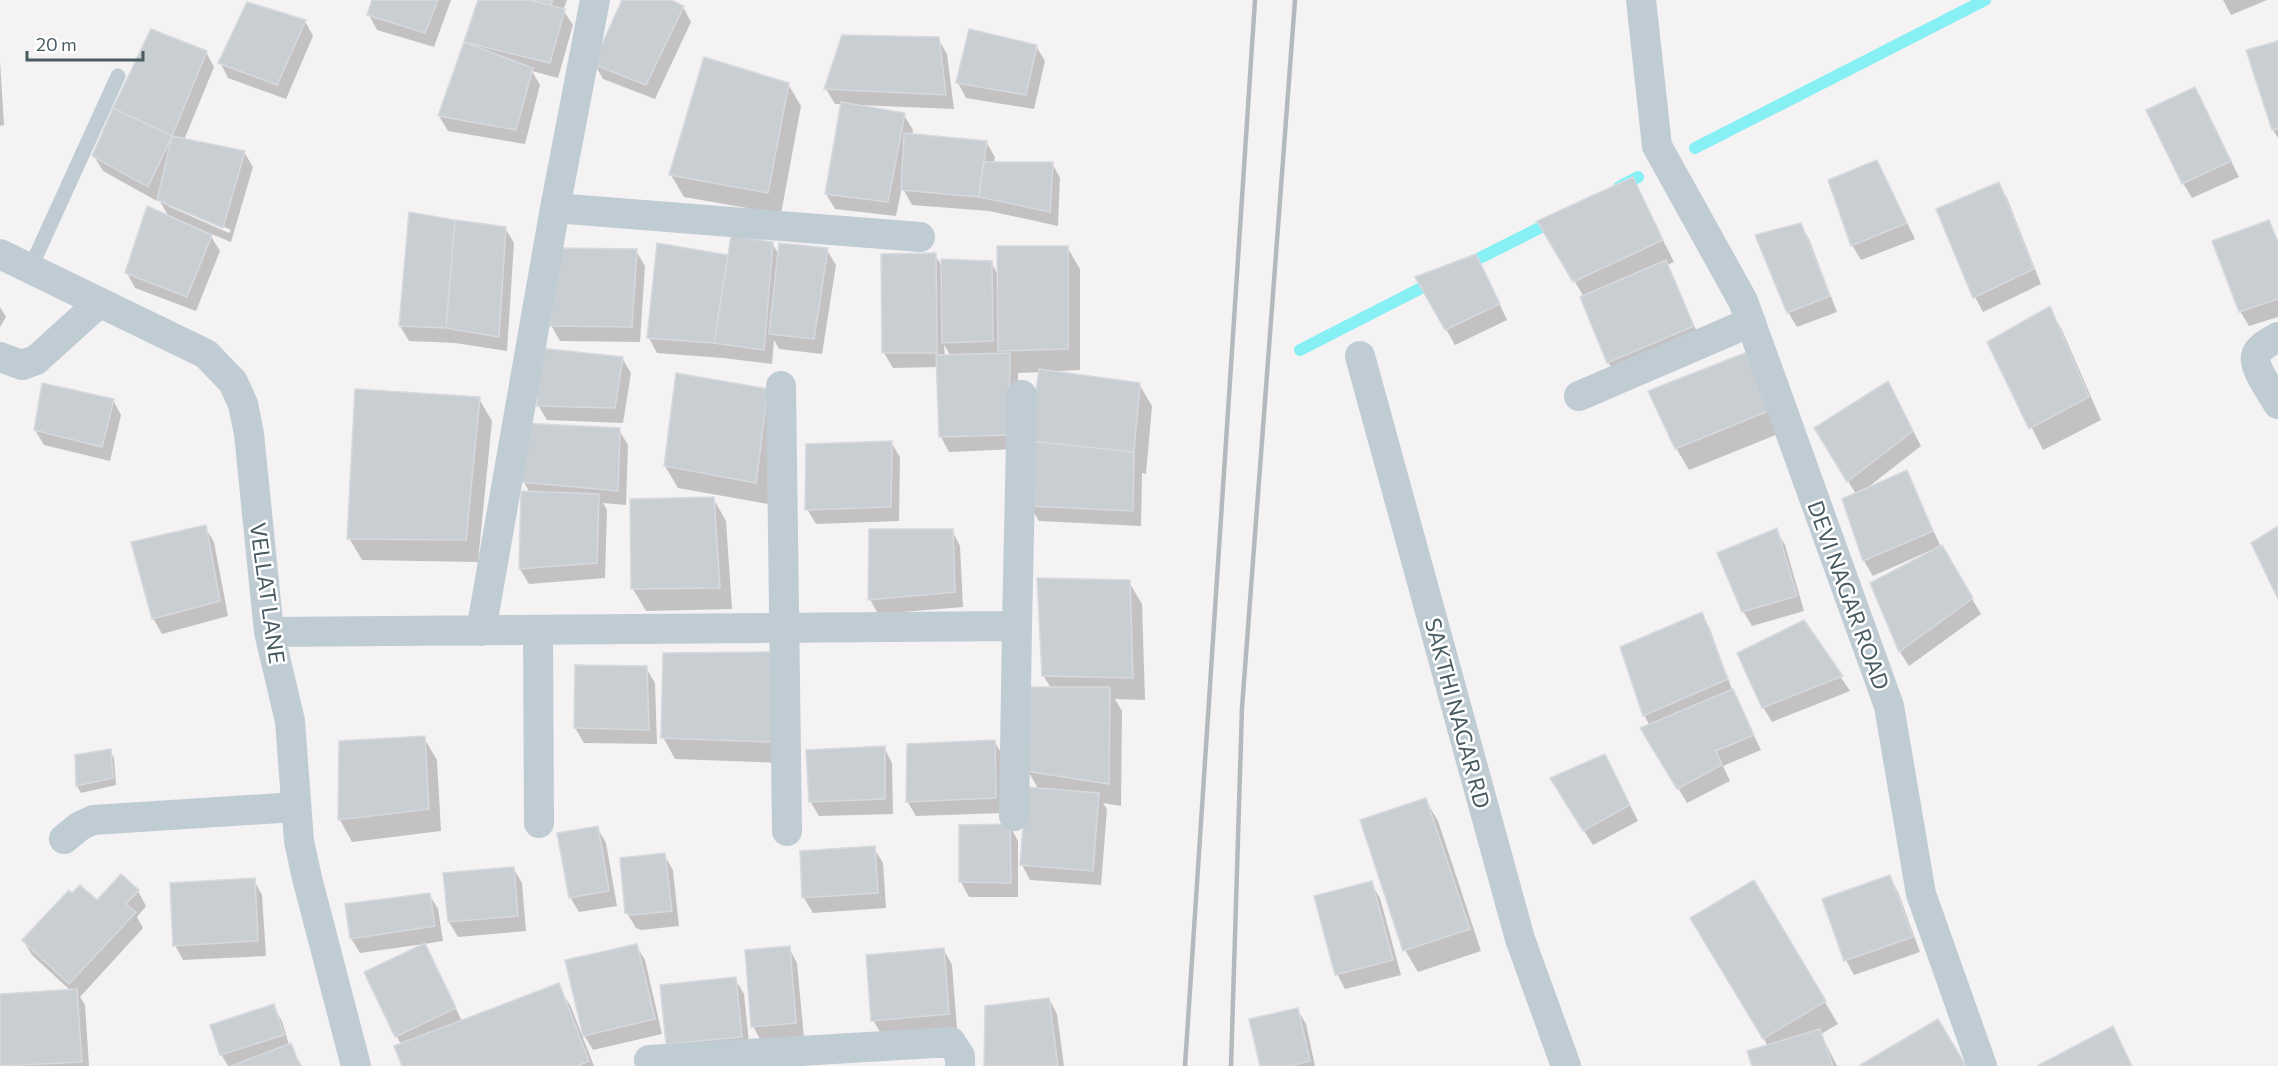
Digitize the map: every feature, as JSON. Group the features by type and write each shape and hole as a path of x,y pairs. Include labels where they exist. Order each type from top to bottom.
{"street":[{"path":"481,631 555,208 595,0"},
{"name":"DEVI NAGAR ROAD","path":"1641,0 1657,146 1743,301 1889,706 1921,894 1982,1066"},
{"path":"555,208 920,237"},
{"name":"VELLAT LANE","path":"0,254 206,354 233,382 243,404 249,434 269,632 290,721 299,841 356,1066"},
{"path":"0,357 22,365 36,360 99,303"},
{"path":"1579,396 1751,322"},
{"path":"2278,337 2260,348 2256,356 2257,368 2278,404"},
{"name":"SAKTHI NAGAR RD","path":"1360,356 1520,939 1566,1066"},
{"path":"781,386 787,831"},
{"path":"1014,816 1022,394"},
{"path":"269,632 1017,626"},
{"path":"538,630 539,823"},
{"path":"64,839 80,826 93,820 297,807"},
{"path":"649,1060 951,1042 960,1056 960,1066"}],"lane":[{"path":"30,269 118,76"}],"building":[{"path":"372,0 438,0 425,33 367,15"},
{"path":"478,0 529,0 565,9 550,63 464,42"},
{"path":"529,0 553,0 551,5"},
{"path":"622,0 671,0 684,6 646,85 593,64"},
{"path":"247,2 306,20 277,85 218,63"},
{"path":"151,29 207,51 172,136 113,108"},
{"path":"969,29 1037,45 1026,95 956,83"},
{"path":"842,35 939,37 946,95 824,89"},
{"path":"2278,41 2278,129 2272,130 2246,50"},
{"path":"464,42 533,68 516,130 438,116"},
{"path":"704,57 789,83 768,193 669,175"},
{"path":"2195,87 2231,161 2182,184 2146,110"},
{"path":"841,102 905,113 888,202 825,194"},
{"path":"113,108 172,136 148,187 92,156"},
{"path":"904,133 987,141 979,197 901,190"},
{"path":"172,136 245,151 223,228 157,200"},
{"path":"1877,160 1907,223 1851,246 1828,180"},
{"path":"983,162 1053,162 1050,212 979,197"},
{"path":"1633,177 1663,240 1573,282 1537,221"},
{"path":"1999,182 2034,269 1973,298 1936,209"},
{"path":"147,206 212,235 187,297 125,273"},
{"path":"409,212 455,220 446,328 399,326"},
{"path":"455,220 506,227 499,337 446,328"},
{"path":"2269,220 2278,242 2278,299 2239,312 2212,241"},
{"path":"1801,223 1830,296 1787,313 1755,235"},
{"path":"731,236 773,242 764,350 714,343"},
{"path":"657,243 728,255 714,343 647,338"},
{"path":"779,243 828,248 814,339 769,334"},
{"path":"997,246 1068,246 1068,349 998,351"},
{"path":"558,248 637,249 632,327 550,326"},
{"path":"936,253 937,353 882,353 881,254"},
{"path":"1476,254 1500,304 1445,330 1415,277"},
{"path":"941,259 992,261 993,341 942,343"},
{"path":"1666,260 1694,326 1607,363 1580,297"},
{"path":"2050,306 2089,397 2029,429 1987,342"},
{"path":"539,348 623,357 615,408 537,406"},
{"path":"1750,351 1771,410 1675,449 1648,391"},
{"path":"1010,353 1009,435 939,437 936,355"},
{"path":"1039,369 1140,383 1134,452 1029,441"},
{"path":"676,373 768,389 756,483 664,466"},
{"path":"1888,381 1913,431 1847,482 1814,428"},
{"path":"42,383 114,399 102,447 34,430"},
{"path":"355,389 480,397 466,540 347,539"},
{"path":"521,423 620,428 618,491 522,482"},
{"path":"892,441 891,507 805,510 806,444"},
{"path":"1029,441 1134,452 1133,511 1028,506"},
{"path":"1907,470 1933,531 1863,561 1842,499"},
{"path":"521,491 599,494 597,563 519,569"},
{"path":"714,497 720,588 631,589 630,499"},
{"path":"206,525 220,601 152,619 131,542"},
{"path":"2278,526 2278,599 2251,543"},
{"path":"1777,528 1797,596 1742,612 1717,553"},
{"path":"869,529 953,529 955,592 868,600"},
{"path":"1942,545 1973,598 1899,652 1870,583"},
{"path":"1037,578 1130,580 1133,678 1042,676"},
{"path":"1702,612 1728,679 1643,716 1620,647"},
{"path":"1804,620 1843,676 1762,708 1737,653"},
{"path":"772,652 772,742 661,738 663,653"},
{"path":"575,665 647,666 649,730 574,728"},
{"path":"1026,687 1110,687 1109,784 1026,771"},
{"path":"1733,689 1754,735 1716,751 1722,765 1677,789 1640,728"},
{"path":"425,736 429,809 338,820 339,741"},
{"path":"995,740 996,798 906,802 907,744"},
{"path":"885,746 885,799 809,802 806,750"},
{"path":"111,749 113,778 76,786 75,755"},
{"path":"1605,754 1630,805 1583,831 1550,778"},
{"path":"1026,787 1099,793 1093,871 1020,865"},
{"path":"1426,798 1470,929 1403,951 1360,820"},
{"path":"1010,824 1011,883 959,882 959,825"},
{"path":"598,826 609,891 569,898 557,833"},
{"path":"875,846 878,893 802,898 800,851"},
{"path":"665,853 672,911 632,915 625,913 620,858"},
{"path":"514,867 518,916 448,922 443,873"},
{"path":"121,874 139,890 126,904 136,912 69,984 22,940 69,890 72,893 80,885 97,900"},
{"path":"1890,875 1913,937 1844,961 1822,899"},
{"path":"255,878 258,941 173,946 170,883"},
{"path":"1754,880 1826,1001 1763,1039 1690,918"},
{"path":"1372,881 1393,960 1335,975 1314,896"},
{"path":"430,893 435,926 350,939 345,904"},
{"path":"425,943 456,1008 395,1037 364,972"},
{"path":"637,944 655,1019 583,1036 565,960"},
{"path":"790,946 796,1023 751,1027 745,950"},
{"path":"944,948 949,1014 871,1021 866,955"},
{"path":"736,977 742,1037 666,1044 660,985"},
{"path":"559,983 589,1061 577,1066 402,1066 394,1046"},
{"path":"77,989 82,1062 0,1066 0,994"},
{"path":"1049,998 1058,1066 984,1066 985,1006"},
{"path":"274,1004 284,1035 220,1055 210,1025"},
{"path":"1298,1008 1310,1061 1289,1066 1260,1066 1249,1019"},
{"path":"1938,1019 1966,1066 1860,1066 1860,1065"},
{"path":"2113,1026 2132,1066 2037,1066"},
{"path":"1820,1029 1833,1066 1752,1066 1747,1051"},
{"path":"291,1043 300,1066 231,1066"}],"waterway":[{"path":"1695,148 1985,0"},
{"path":"1619,187 1638,177"},
{"path":"1464,266 1553,221"},
{"path":"1300,350 1435,281"}],"railway":[{"path":"1185,1066 1255,0"},
{"path":"1231,1066 1242,708 1295,0"}]}
